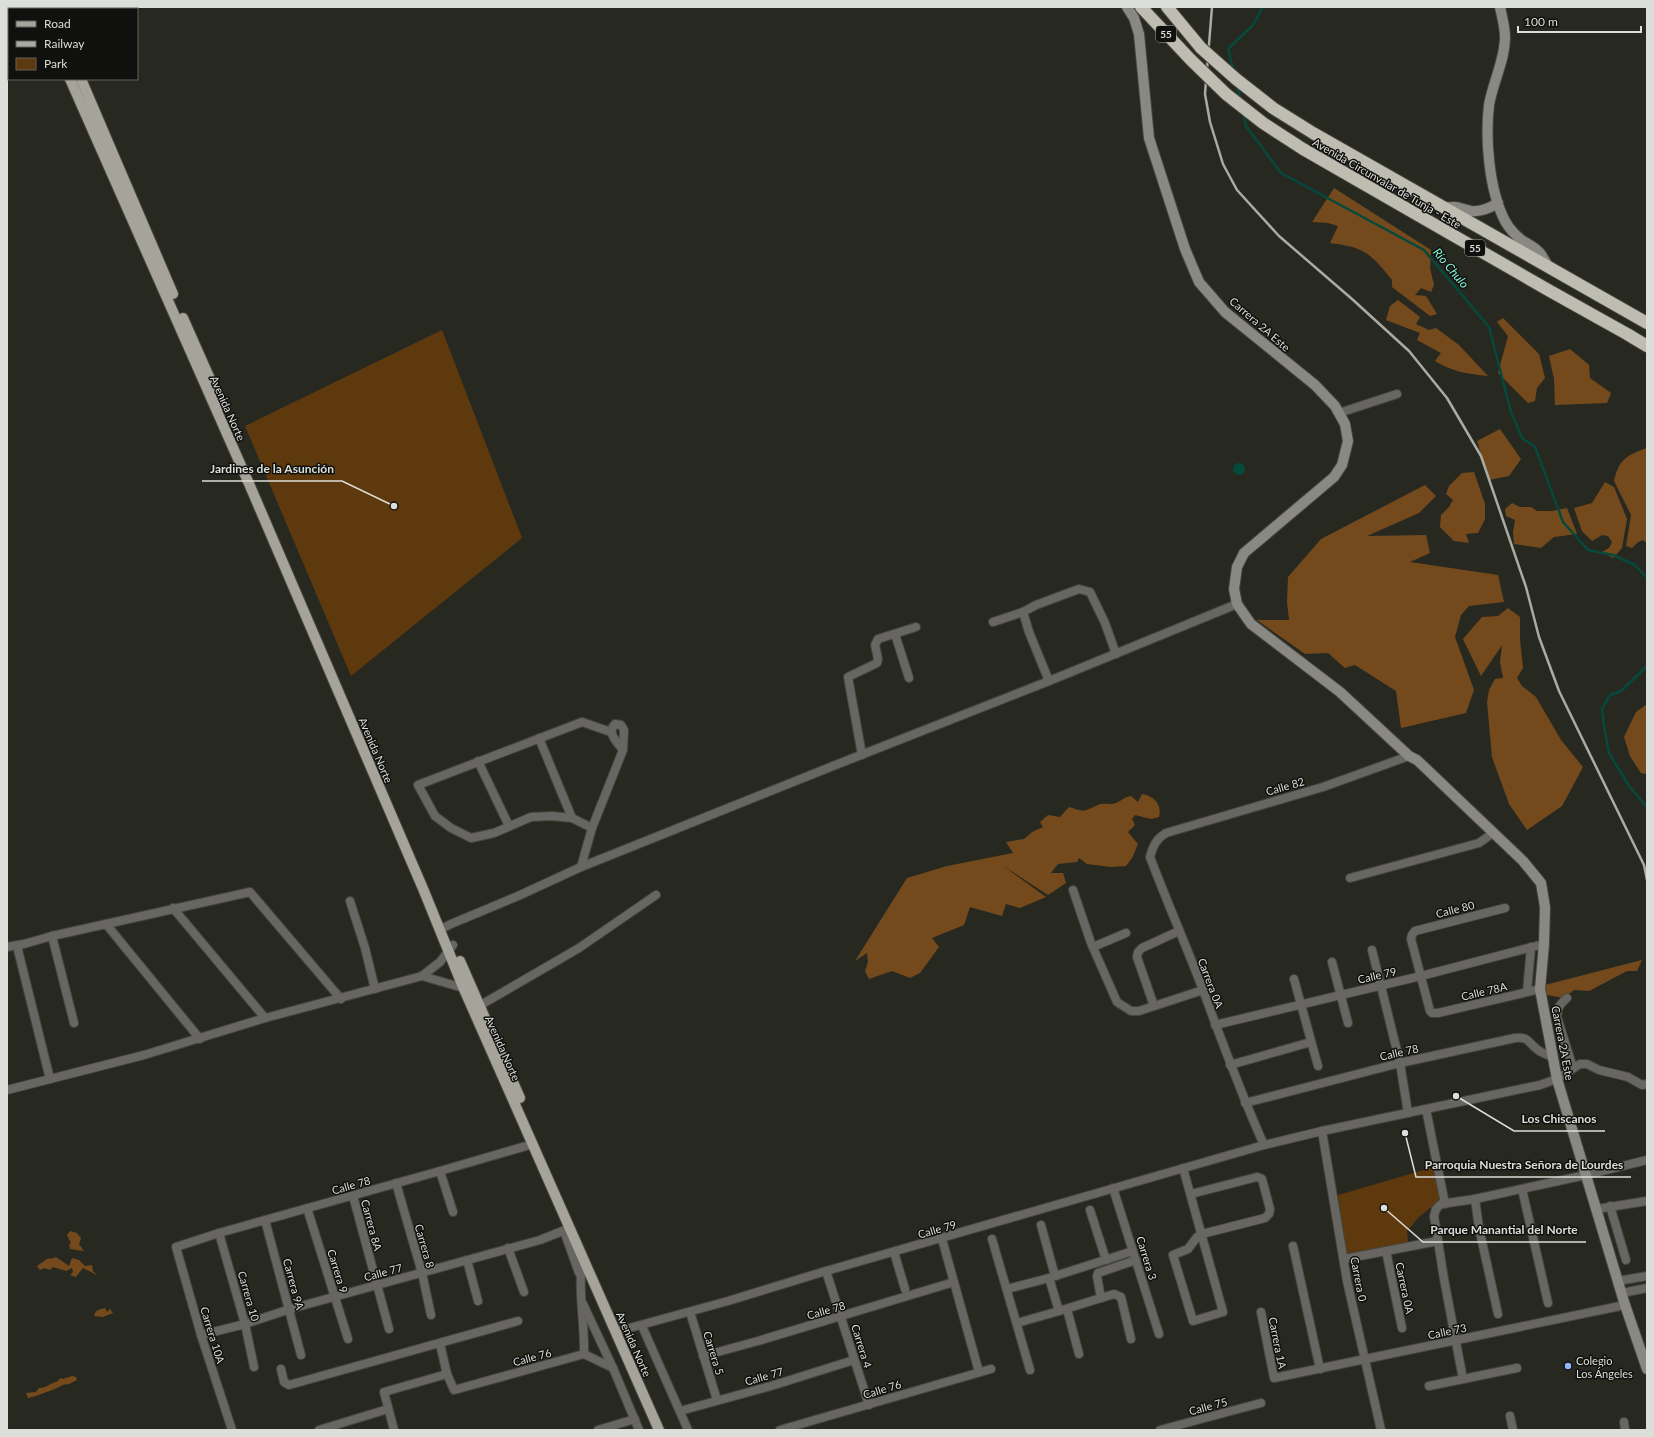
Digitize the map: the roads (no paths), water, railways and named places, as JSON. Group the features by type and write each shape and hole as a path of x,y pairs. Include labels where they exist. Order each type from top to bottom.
{"highway":[{"name":"Avenida Circunvalar de Tunja - Este","path":"1141,7 1191,60 1238,104 1263,123 1304,149 1647,346"},
{"name":"Avenida Circunvalar de Tunja - Este","path":"1167,7 1202,48 1236,79 1273,108 1313,133 1647,323"}],"main road":[{"name":"Avenida Norte","path":"70,80 250,486 451,948 533,1144 567,1230 583,1257 666,1430"},
{"name":"Avenida Norte","path":"81,80 446,927 451,948"},
{"name":"Avenida Norte","path":"467,989 479,1006 619,1331 659,1430"}],"street":[{"name":"Carrera 2A Este","path":"1127,7 1134,18 1139,34 1150,138 1185,249 1200,282 1225,312 1315,385 1336,406 1345,424 1348,441 1342,465 1334,477 1244,553 1236,567 1234,589 1237,604 1251,624 1293,658 1340,692 1413,758 1523,862 1541,883 1545,907 1544,944 1540,988 1557,1079 1625,1305 1645,1357 1647,1369"},
{"path":"1500,7 1505,37 1503,55 1494,82 1489,105 1488,153 1491,173 1498,203 1505,220 1512,231 1521,240 1539,251 1548,266"},
{"path":"1444,208 1455,206 1471,211 1479,211 1488,209 1498,203"},
{"path":"1339,413 1397,394"},
{"path":"993,622 1023,612 1036,605 1079,589 1088,590 1105,623 1116,654"},
{"path":"446,927 581,868 1049,681 1237,604"},
{"path":"1023,612 1029,632 1049,681"},
{"path":"862,755 847,679 849,676 876,665 878,659 875,645 877,641 916,627"},
{"path":"895,634 908,678"},
{"path":"592,828 572,818 552,816 531,817 494,833 471,838 451,828 435,816 418,784 582,722 611,732"},
{"path":"581,868 592,828 623,750 624,730 621,725 615,724 612,727 611,732 623,750"},
{"path":"539,738 572,818"},
{"name":"Calle 82","path":"1166,832 1413,758"},
{"path":"478,762 509,826"},
{"name":"Carrera 0A","path":"1166,832 1158,838 1153,845 1150,857 1203,990 1245,1103 1264,1145"},
{"path":"1350,878 1479,843 1493,833"},
{"path":"1073,890 1093,947 1117,1002 1131,1011 1140,1011 1203,990"},
{"path":"7,947 17,946 52,936 173,908 250,892 341,999"},
{"path":"479,1006 579,948 656,895"},
{"path":"350,901 365,948 375,989"},
{"path":"173,908 265,1018"},
{"name":"Calle 80","path":"1421,976 1412,935 1415,931 1504,908"},
{"path":"106,924 200,1039"},
{"path":"1154,1006 1137,957 1138,952 1142,948 1179,931"},
{"path":"1093,947 1126,933"},
{"path":"52,936 74,1023"},
{"name":"Calle 79","path":"1215,1025 1421,976 1544,944"},
{"path":"17,946 50,1079"},
{"path":"1527,992 1531,947"},
{"path":"7,1090 200,1039 265,1018 341,999 422,976 440,962 451,948"},
{"path":"1372,950 1400,1063 1408,1113"},
{"path":"1332,962 1348,1023"},
{"path":"422,976 467,989"},
{"name":"Calle 78A","path":"1421,976 1430,1011 1432,1013 1438,1013 1540,988"},
{"path":"1294,979 1318,1066"},
{"path":"1567,998 1560,1004 1557,1010 1557,1017 1573,1068"},
{"name":"Calle 78","path":"1245,1103 1400,1063 1522,1037 1527,1039 1537,1050 1553,1057"},
{"path":"1230,1065 1311,1042"},
{"path":"1264,1145 1540,1084 1557,1079 1580,1064 1587,1064 1599,1070 1628,1077 1642,1085 1647,1084"},
{"path":"1426,1109 1444,1204"},
{"name":"Carrera 0","path":"1322,1131 1347,1281 1381,1430"},
{"name":"Calle 78","path":"176,1247 219,1233 533,1144"},
{"name":"Calle 79","path":"619,1331 642,1326 826,1271 942,1239 1264,1145"},
{"path":"1463,1379 1434,1216 1436,1209 1441,1204 1475,1199 1522,1189 1647,1160"},
{"path":"1183,1168 1191,1194 1202,1234 1223,1312 1193,1321 1173,1255 1188,1249 1197,1237 1202,1234 1265,1218 1269,1214 1270,1209 1262,1179 1257,1177 1191,1194"},
{"path":"440,1171 453,1212"},
{"name":"Carrera 8","path":"396,1183 422,1273 431,1315"},
{"name":"Carrera 3","path":"1113,1188 1159,1334"},
{"path":"1522,1189 1548,1303"},
{"name":"Carrera 8A","path":"353,1196 389,1329"},
{"path":"1475,1199 1479,1228 1498,1314"},
{"path":"1597,1210 1610,1206 1647,1200"},
{"path":"1610,1206 1626,1260"},
{"name":"Carrera 9","path":"307,1208 348,1339"},
{"path":"1090,1210 1106,1260"},
{"name":"Carrera 9A","path":"265,1220 290,1309 301,1355"},
{"path":"1041,1225 1052,1277 1079,1354"},
{"path":"567,1230 580,1274 585,1338 584,1354 614,1368"},
{"name":"Calle 77","path":"201,1334 245,1324 290,1309 422,1273 567,1230"},
{"name":"Carrera 10","path":"219,1233 245,1324 254,1367"},
{"path":"942,1239 979,1372"},
{"path":"992,1239 1030,1370"},
{"path":"1344,1259 1438,1241"},
{"path":"1293,1246 1320,1369"},
{"name":"Carrera 10A","path":"176,1247 201,1334 232,1430"},
{"path":"508,1248 524,1292"},
{"path":"1007,1289 1052,1277 1133,1251"},
{"name":"Carrera 0A","path":"1386,1251 1402,1328"},
{"path":"894,1252 905,1289"},
{"path":"580,1274 583,1257"},
{"path":"467,1260 478,1301"},
{"path":"1101,1298 1097,1276 1098,1273 1136,1260"},
{"name":"Carrera 4","path":"826,1271 868,1405"},
{"path":"1618,1280 1647,1276"},
{"name":"Calle 78","path":"703,1356 841,1317 954,1282"},
{"path":"1622,1293 1647,1288"},
{"path":"1017,1324 1114,1294 1121,1297 1131,1339"},
{"path":"582,1304 614,1368 639,1430"},
{"name":"Calle 73","path":"1274,1378 1625,1305"},
{"name":"Carrera 5","path":"690,1312 717,1400"},
{"name":"Carrera 1A","path":"1261,1312 1274,1378"},
{"path":"281,1369 284,1382 289,1385 518,1321"},
{"path":"642,1326 688,1430"},
{"path":"394,1430 384,1392 447,1374 440,1344"},
{"name":"Calle 76","path":"447,1374 454,1390 584,1354"},
{"name":"Calle 77","path":"680,1411 771,1386 854,1360"},
{"path":"1429,1386 1517,1368"},
{"name":"Calle 76","path":"780,1430 991,1369"},
{"name":"Calle 75","path":"1162,1430 1261,1403"},
{"path":"319,1430 351,1426 388,1409"},
{"path":"1510,1416 1513,1430"},
{"path":"598,1430 635,1419"}],"water":[{"path":"1241,463 1244,464 1244,474 1237,475 1234,474 1233,467 1234,464"}],"waterway":[{"name":"Río Chulo","path":"1233,69 1228,49 1253,25 1263,7"},
{"name":"Río Chulo","path":"1237,86 1240,98"},
{"name":"Río Chulo","path":"1243,113 1246,126 1281,173 1424,250 1489,327 1511,412 1522,438 1535,447 1563,522 1588,550 1613,555 1635,565 1647,578"},
{"name":"Río Chulo","path":"1647,666 1621,691 1610,695 1602,709 1609,753 1629,786 1647,807"}],"railway":[{"path":"1212,7 1205,94 1210,122 1223,164 1237,190 1279,236 1409,351 1447,398 1481,456 1526,587 1539,637 1559,691 1644,865 1647,880"}],"place":[{"name":"Jardines de la Asunción","path":"394,506"},
{"name":"Los Chiscanos","path":"1456,1096"},
{"name":"Parroquia Nuestra Señora de Lourdes","path":"1405,1133"},
{"name":"Parque Manantial del Norte","path":"1384,1208"},
{"name":"Colegio Los Ángeles","path":"1568,1366"}]}
